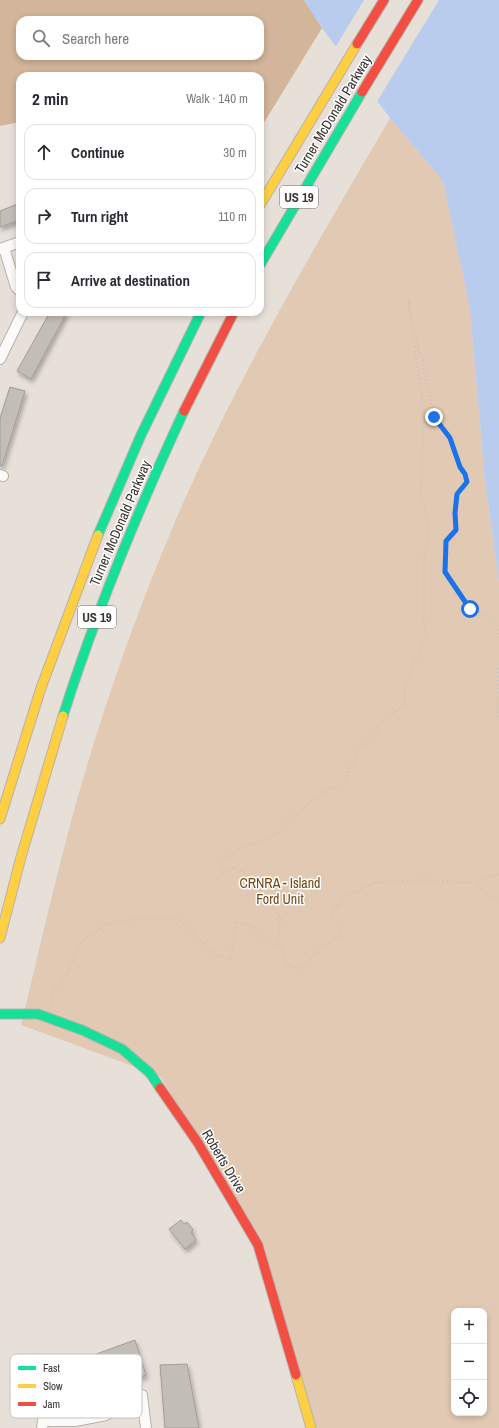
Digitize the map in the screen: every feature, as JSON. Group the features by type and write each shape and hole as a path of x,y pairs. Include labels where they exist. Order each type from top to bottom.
{"main road":[{"name":"Turner McDonald Parkway","path":"264,198 384,0"},
{"name":"Turner McDonald Parkway","path":"264,258 418,0"},
{"name":"Turner McDonald Parkway","path":"0,819 44,676 84,568 141,435 199,316"},
{"name":"Turner McDonald Parkway","path":"0,938 44,772 79,665 101,606 133,525 173,435 232,316"},
{"name":"Roberts Drive","path":"0,1014 38,1014 82,1030 122,1049 150,1073 190,1131 258,1245 311,1428"}],"street":[{"path":"16,244 2,249 16,287"},
{"path":"0,359 21,316"},
{"path":"142,1395 146,1428"},
{"path":"42,1428 43,1420 75,1420 85,1418"}],"path":[{"path":"499,634 495,619 470,609 445,572 446,541 456,530 455,513 457,494 467,482 450,438 434,417 408,299 424,415 421,493 430,536 424,554 424,622 427,636 413,665 405,688 405,705 378,724 375,736 359,749 342,786 326,790 294,816 278,834 235,851 222,862 223,874 233,868 248,874 281,918 278,937 287,964 301,969 324,945 338,938 341,926 330,916 344,897 373,883 426,880 475,883 499,874"},
{"path":"499,668 496,707 499,720"},
{"path":"475,883 499,904"},
{"path":"49,1018 53,991 68,972 79,944 108,923 146,918 178,918 216,955 230,959 236,922 250,925 272,946 280,944"}],"green space":[{"name":"CRNRA - Island Ford Unit","path":"390,118 443,181 470,308 485,481 499,583 499,1428 312,1428 254,1231 160,1076 21,1025 59,867 83,778 106,705 144,599 172,529 220,423 274,320"}],"shaded area":[{"path":"0,0 304,0 322,28 264,122 264,72 16,72 16,123 0,126"}],"water":[{"path":"304,0 499,0 499,583 485,481 470,309 443,181 390,118 322,28"}],"pier":[{"path":"364,0 439,0 376,103 335,48"}],"building":[{"path":"16,205 16,221 0,227 0,211"},
{"path":"48,316 65,316 31,379 17,371"},
{"path":"10,387 25,391 2,466 0,466 0,418"},
{"path":"181,1220 184,1224 187,1222 193,1230 191,1232 196,1240 185,1249 169,1229"},
{"path":"135,1340 139,1354 96,1354"},
{"path":"142,1362 146,1375 142,1377"},
{"path":"187,1364 199,1428 165,1428 160,1365"}],"traffic: fast":[{"path":"264,258 362,92"},
{"path":"98,535 141,435 199,316"},
{"path":"63,716 89,638 134,524 184,411"},
{"path":"0,1014 38,1014 82,1030 122,1049 150,1073 160,1088"}],"traffic: slow":[{"path":"264,198 357,44"},
{"path":"0,819 41,688 98,535"},
{"path":"0,938 21,857 63,716"},
{"path":"296,1375 311,1428"}],"traffic: jam":[{"path":"357,44 384,0"},
{"path":"362,92 418,0"},
{"path":"184,411 232,316"},
{"path":"160,1088 198,1143 258,1245 296,1375"}],"route":[{"path":"434,417 450,438 467,482 457,494 455,513 456,530 446,541 445,572 470,609"}]}
